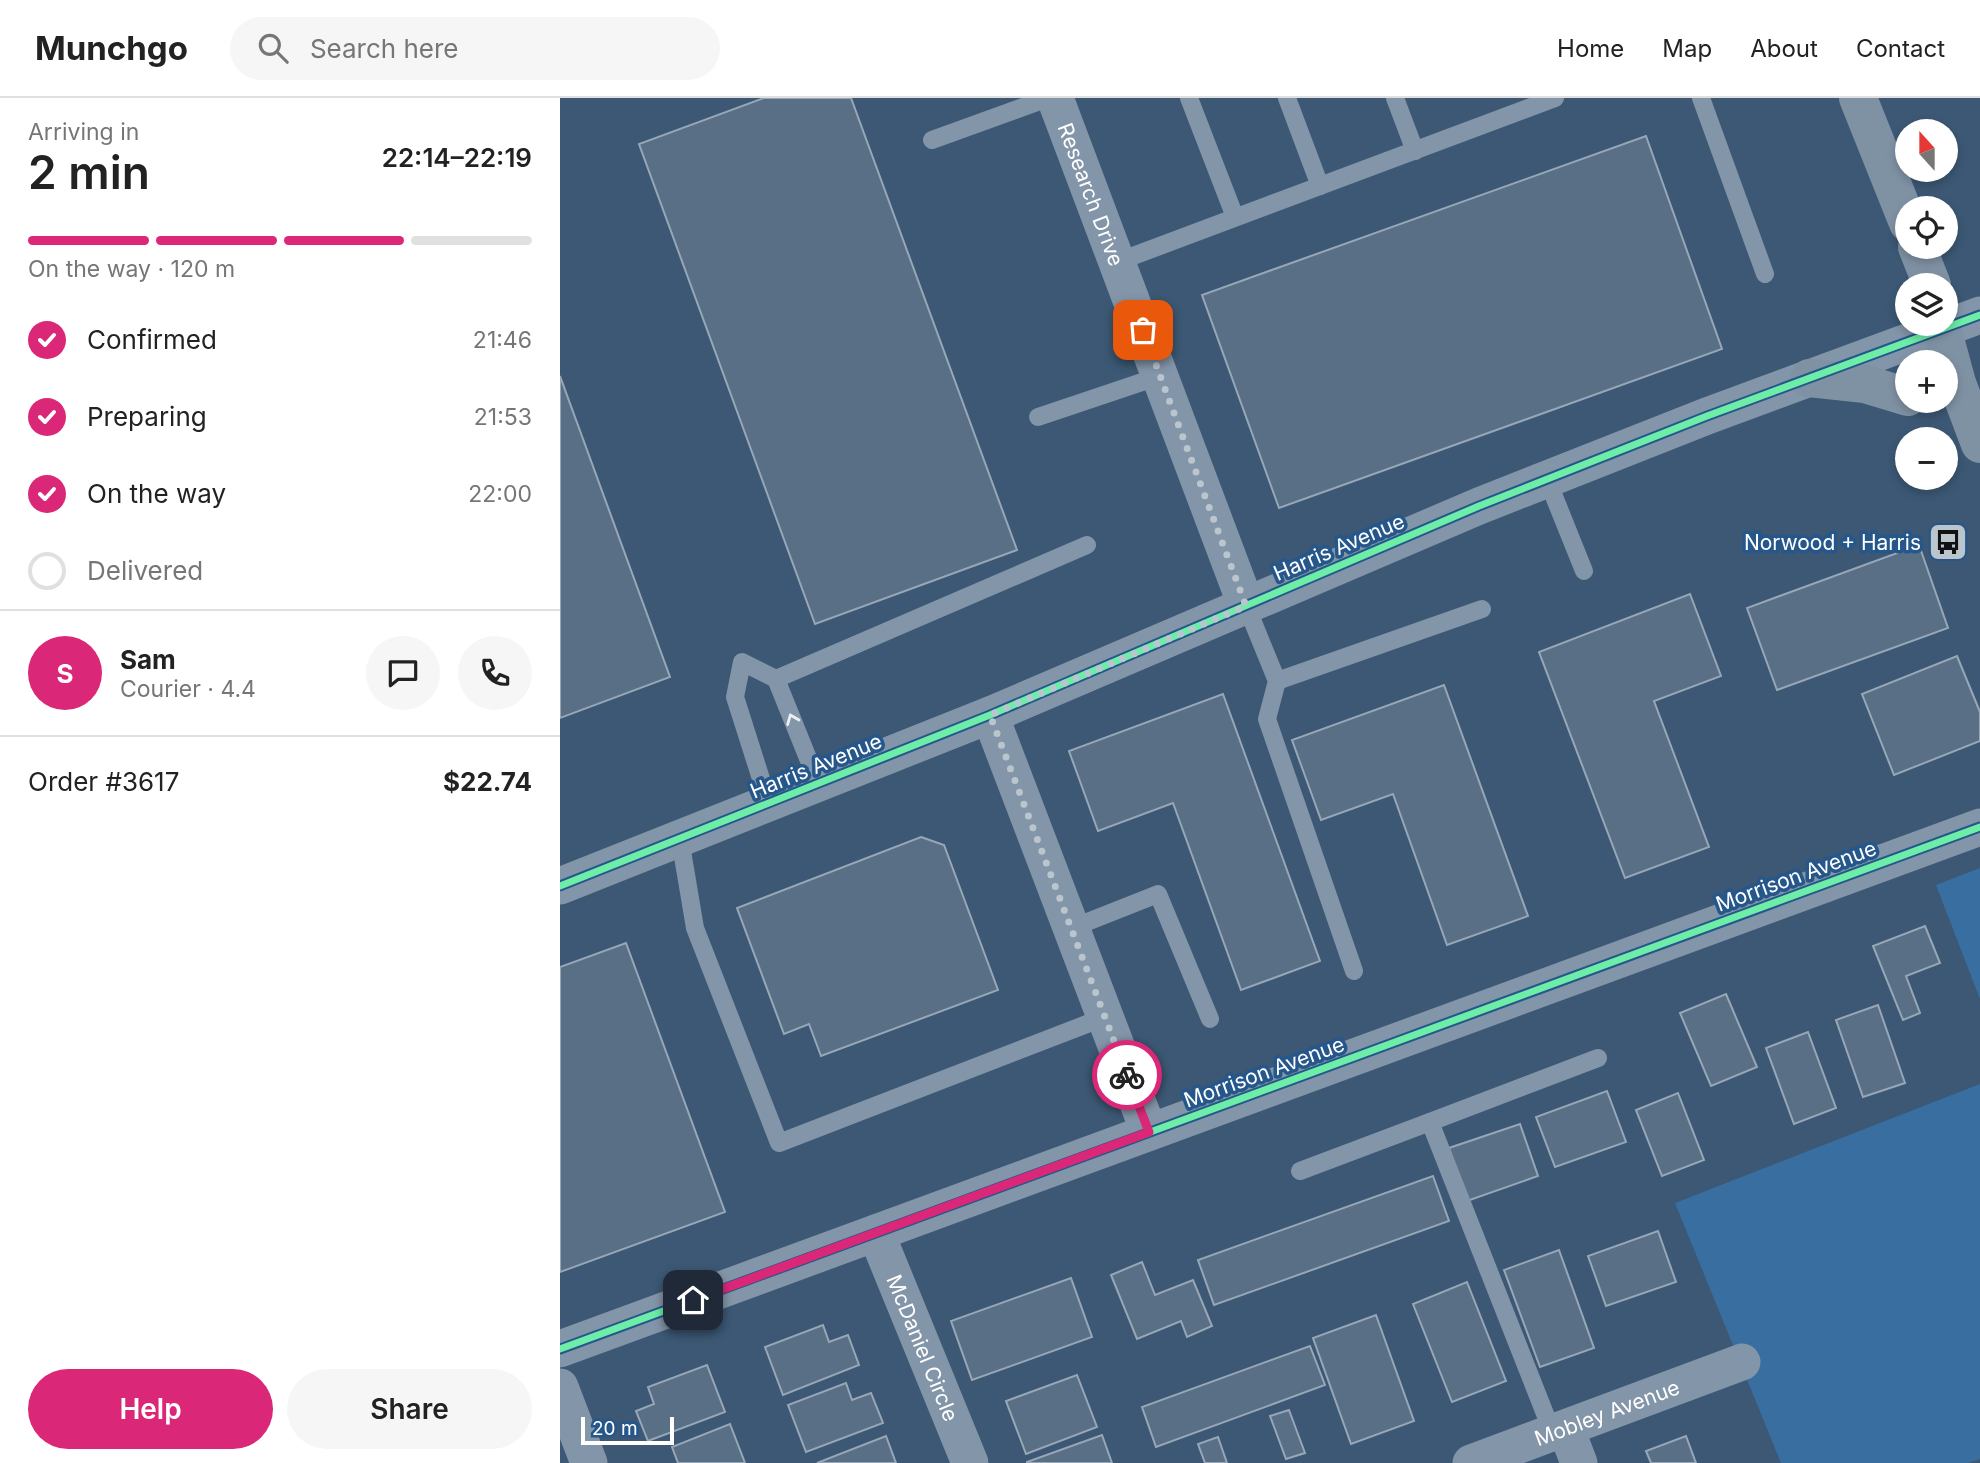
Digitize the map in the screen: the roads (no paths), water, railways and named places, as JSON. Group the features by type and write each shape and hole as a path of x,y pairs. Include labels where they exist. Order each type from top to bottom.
{"main road":[{"path":"1858,98 1897,196"},
{"path":"1945,336 1957,383 1976,434"},
{"path":"1809,378 1866,384 1895,393"},
{"path":"1938,413 1976,434"}],"street":[{"name":"Research Drive","path":"1055,98 1246,606"},
{"name":"Harris Avenue","path":"1958,321 1980,315"},
{"name":"Harris Avenue","path":"560,886 990,715 1547,479 1916,336"},
{"path":"990,715 1149,1132"},
{"name":"Morrison Avenue","path":"560,1349 1980,827"},
{"name":"McDaniel Circle","path":"876,1233 970,1463"},
{"name":"Mobley Avenue","path":"1471,1463 1742,1363"},
{"path":"560,1387 589,1463"},
{"path":"1559,1431 1579,1463"}],"lane":[{"path":"932,140 1048,98"},
{"path":"1189,98 1235,218"},
{"path":"1287,98 1320,186"},
{"path":"1395,98 1415,151"},
{"path":"1501,98 1508,116"},
{"path":"1117,262 1555,98"},
{"path":"1701,98 1765,275"},
{"path":"1038,417 1160,376"},
{"path":"1547,479 1584,571"},
{"path":"776,679 1087,545"},
{"path":"1246,606 1277,681 1267,719 1354,971"},
{"path":"1277,681 1482,609"},
{"path":"769,804 735,697 743,662 776,679 818,783"},
{"path":"680,839 695,928 779,1143 1105,1017"},
{"path":"1072,928 1158,894 1210,1019"},
{"path":"1300,1171 1598,1058"},
{"path":"1430,1122 1559,1431"}],"place":[{"name":"Norwood + Harris","path":"1948,542"}]}
